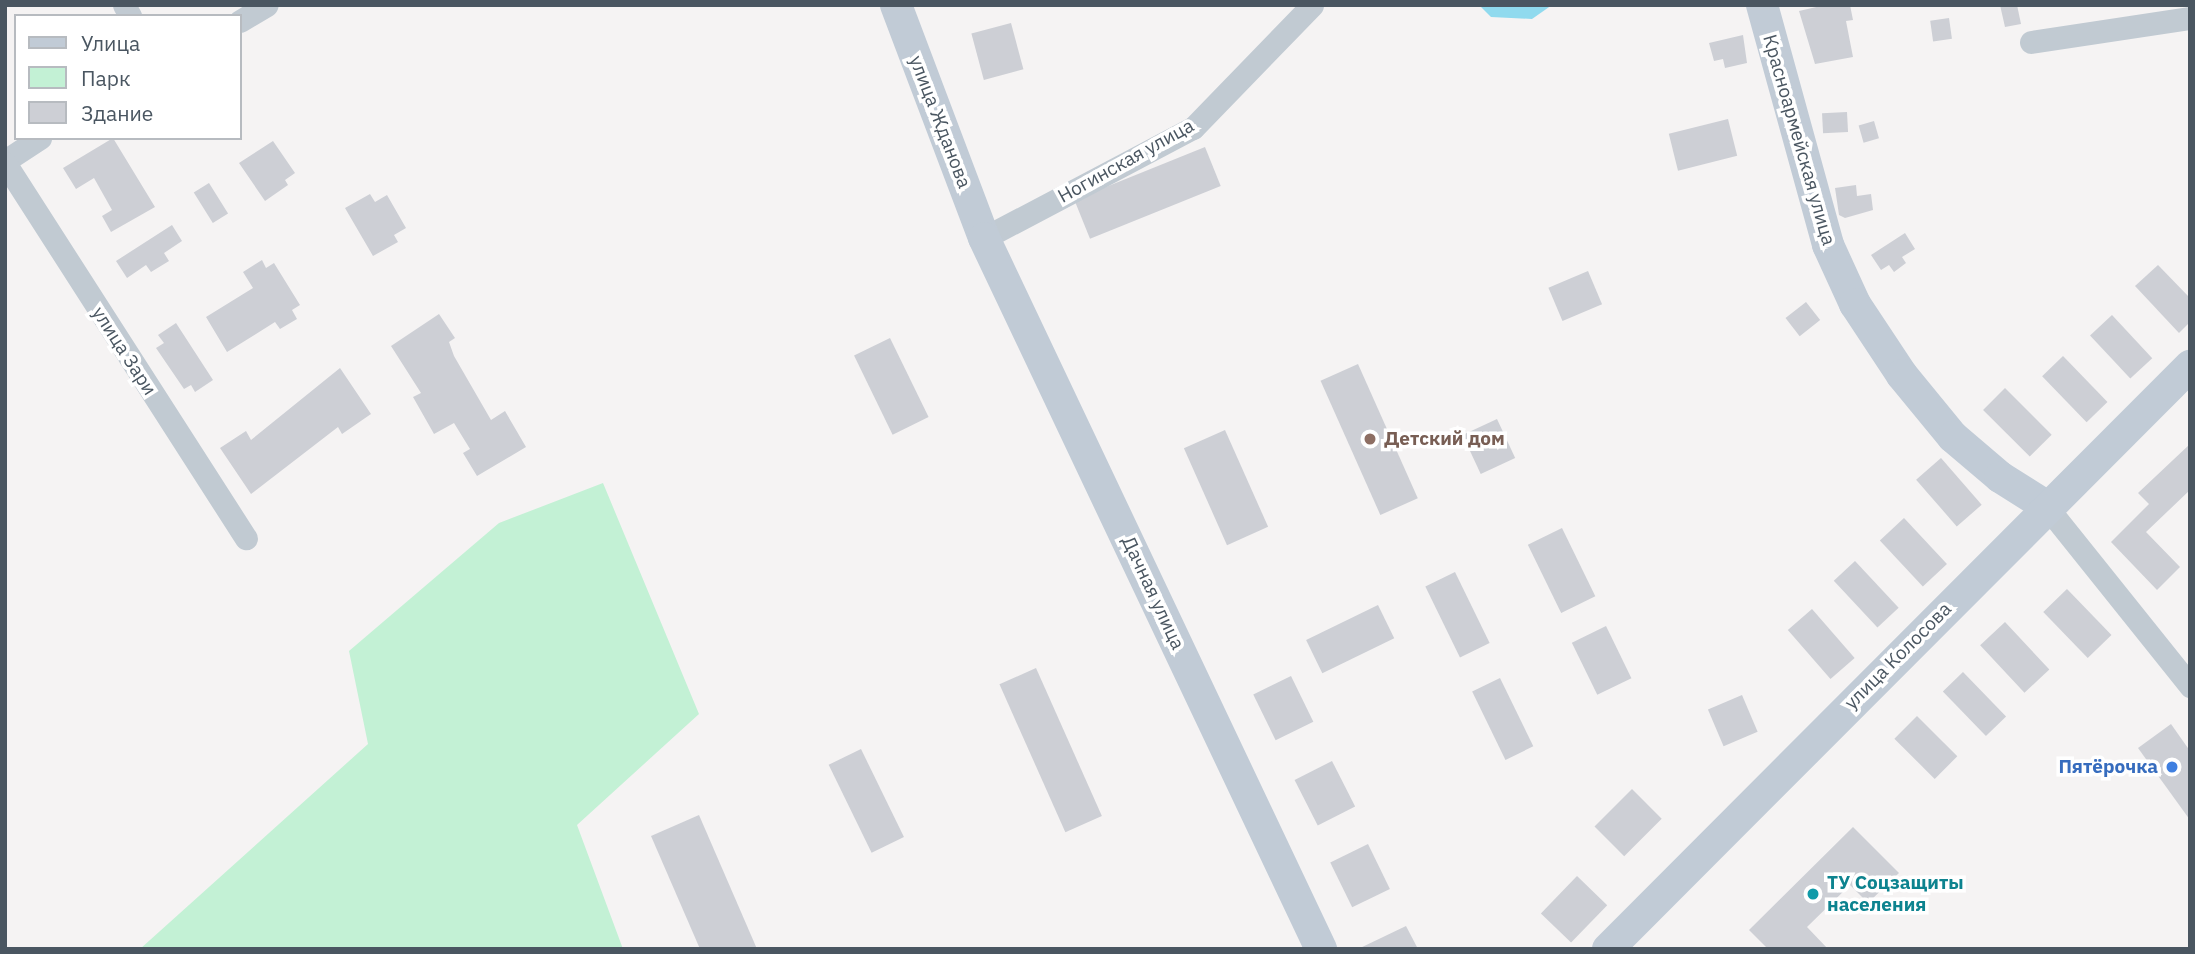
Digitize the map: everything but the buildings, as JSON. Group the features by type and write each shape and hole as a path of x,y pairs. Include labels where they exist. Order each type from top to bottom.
{"main road":[{"name":"улица Жданова","path":"896,5 984,238"},
{"name":"Красноармейская улица","path":"1762,5 1824,233 1855,304 1902,375 1953,437 2000,477 2046,506"},
{"name":"Дачная улица","path":"984,238 1321,949"},
{"name":"улица Колосова","path":"1608,949 2046,506 2190,366"}],"street":[{"path":"242,20 267,5"},
{"name":"Ногинская улица","path":"984,238 1193,128 1312,5"},
{"path":"2031,43 2190,18"},
{"path":"5,162 37,140"},
{"name":"улица Зари","path":"5,162 246,538"},
{"name":"Красноармейская улица","path":"2046,506 2190,686"}],"green space":[{"path":"603,483 699,714 577,825 623,949 140,949 368,744 349,651 499,523"}],"water":[{"path":"1479,5 1552,5 1532,19 1491,17"}],"place":[{"name":"Детский дом","path":"1370,439"},
{"name":"Пятёрочка","path":"2172,767"},
{"name":"ТУ Соцзащиты населения","path":"1813,894"}]}
